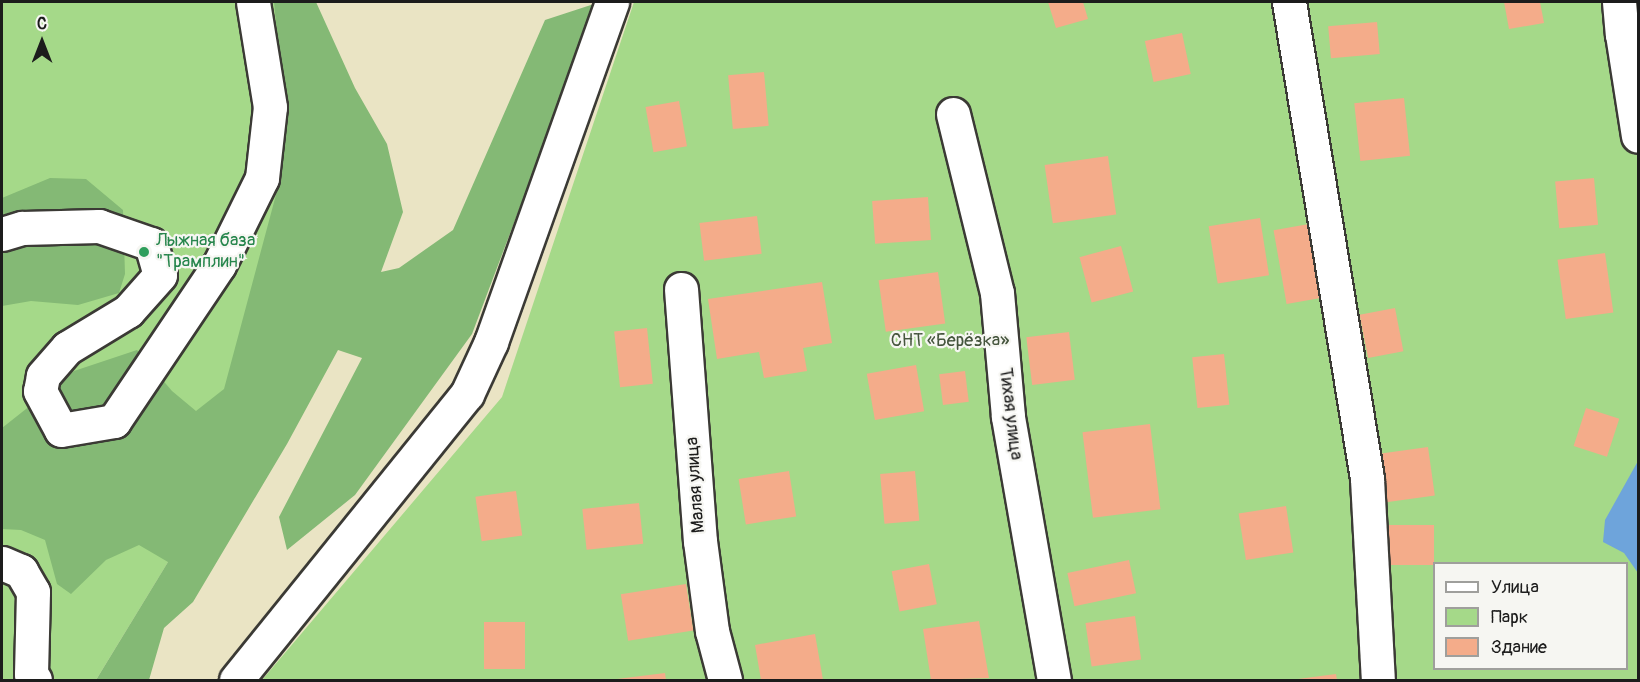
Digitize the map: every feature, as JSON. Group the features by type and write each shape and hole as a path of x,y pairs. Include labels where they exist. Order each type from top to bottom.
{"street":[{"path":"2,234 22,228 99,226 151,244 160,274 128,311 67,348 43,376 39,392 60,430 114,421 219,265 262,178 270,107 253,2"},
{"path":"236,681 467,394 491,342 612,2"},
{"path":"1289,2 1301,89 1367,479 1378,681"},
{"path":"1619,2 1630,33 1638,136"},
{"name":"Тихая улица","path":"953,114 997,293 1008,417 1054,681"},
{"name":"Малая улица","path":"681,289 700,541 712,631 725,681"},
{"path":"2,563 21,571 33,592 31,674 34,681"}],"green space":[{"name":"Лыжная база \"Трамплин\"","path":"2,2 297,2 264,405 96,680 2,680"},
{"path":"274,2 316,2 355,88 387,144 403,212 381,272 399,268 453,230 545,20 597,3 472,334 355,495 287,550 279,517 362,358 338,350 287,444 193,602 164,628 149,680 96,680 168,562 139,545 106,560 71,594 57,584 45,540 21,530 2,529 2,428 74,371 137,350 172,391 196,411 224,389 281,176 280,65"},
{"name":"СНТ «Берёзка»","path":"634,2 1638,2 1638,680 262,680 502,397"},
{"path":"50,178 86,179 123,210 125,274 119,293 78,305 31,301 2,306 2,198"}],"water":[{"path":"1638,461 1638,573 1624,553 1603,542 1605,520"}],"building":[{"path":"1048,2 1083,2 1088,19 1056,28"},
{"path":"1504,2 1540,2 1544,23 1509,29"},
{"path":"1377,22 1380,54 1331,58 1328,26"},
{"path":"1182,33 1191,74 1154,82 1145,41"},
{"path":"764,72 769,126 733,129 728,75"},
{"path":"1404,98 1410,156 1360,161 1354,103"},
{"path":"679,101 687,146 654,152 646,107"},
{"path":"1108,156 1116,214 1053,223 1045,165"},
{"path":"1594,178 1598,225 1559,228 1555,181"},
{"path":"928,197 931,240 875,244 872,201"},
{"path":"757,216 762,254 704,261 699,223"},
{"path":"1260,218 1269,275 1218,283 1209,226"},
{"path":"1309,224 1322,298 1287,304 1274,230"},
{"path":"1121,246 1133,291 1092,303 1079,257"},
{"path":"1605,253 1613,312 1566,319 1557,260"},
{"path":"938,272 945,323 886,332 879,280"},
{"path":"822,282 832,343 803,348 807,371 764,378 759,352 717,359 708,299"},
{"path":"1395,308 1403,351 1368,358 1360,315"},
{"path":"647,328 653,384 620,387 614,331"},
{"path":"1069,332 1075,380 1032,385 1026,337"},
{"path":"1224,354 1229,405 1198,408 1192,357"},
{"path":"916,365 924,411 875,420 867,374"},
{"path":"965,371 969,402 943,405 939,374"},
{"path":"1586,408 1619,419 1607,457 1574,446"},
{"path":"1150,424 1160,509 1093,518 1083,432"},
{"path":"1428,447 1435,496 1386,502 1379,454"},
{"path":"789,471 796,516 746,524 739,479"},
{"path":"915,471 919,521 884,524 880,474"},
{"path":"516,491 522,536 482,541 475,497"},
{"path":"639,503 643,544 587,550 582,509"},
{"path":"1286,506 1293,552 1246,560 1239,514"},
{"path":"1387,525 1434,525 1433,565 1387,565"},
{"path":"1129,560 1136,593 1074,606 1067,573"},
{"path":"929,564 937,604 900,611 892,571"},
{"path":"686,584 693,630 628,641 621,594"},
{"path":"1135,616 1141,660 1092,667 1085,623"},
{"path":"979,621 989,678 931,680 923,629"},
{"path":"484,622 525,622 525,669 484,669"},
{"path":"815,634 823,680 761,680 755,645"},
{"path":"665,673 666,680 617,680 617,679"},
{"path":"1336,674 1337,680 1298,680 1298,679"}],"place":[{"name":"Лыжная база \"Трамплин\"","path":"144,252"}]}
